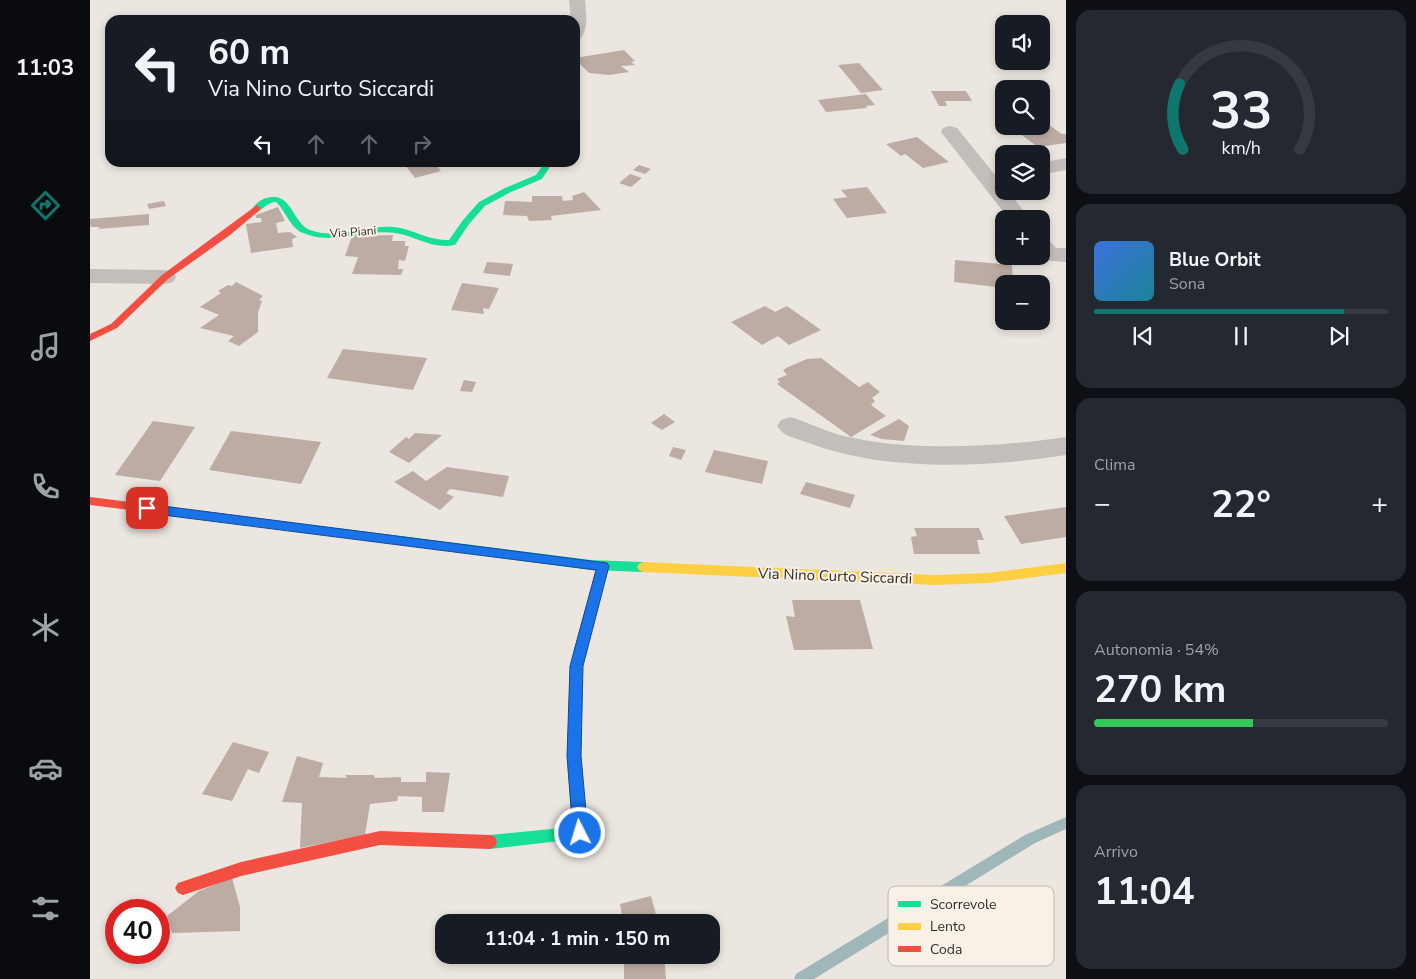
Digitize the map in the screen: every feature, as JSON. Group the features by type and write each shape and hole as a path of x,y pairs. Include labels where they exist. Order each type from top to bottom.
{"street":[{"path":"577,0 578,15"},
{"path":"950,132 995,177"},
{"path":"1050,167 1066,164"},
{"name":"Via Piani","path":"90,338 114,326 164,277 227,233 266,200 278,199 284,203 298,227 316,235 394,230 430,244 452,243 466,222 482,204 508,190 539,177 546,167"},
{"path":"1050,255 1066,255"},
{"path":"90,276 164,277"},
{"path":"790,426 822,439 850,446 909,451 959,454 1006,453 1040,451 1066,446"},
{"name":"Via Nino Curto Siccardi","path":"90,501 603,566 935,580 988,578 1066,568"},
{"path":"182,888 241,869 380,838 499,842 580,833 574,756 576,666 603,566"}],"building":[{"path":"624,50 635,61 631,62 635,65 621,66 629,72 609,75 589,73 580,64 580,57"},
{"path":"859,63 883,90 861,93 838,65"},
{"path":"931,91 966,91 972,101 945,101 947,106 939,106"},
{"path":"866,94 875,105 866,106 867,108 826,112 818,100"},
{"path":"1050,126 1062,134 1066,134 1066,143 1035,145 1022,135 1050,135"},
{"path":"917,137 949,162 923,168 905,154 901,156 886,144"},
{"path":"639,165 651,169 645,174 633,170"},
{"path":"407,167 438,167 441,171 415,178"},
{"path":"630,174 642,178 631,187 619,183"},
{"path":"867,187 887,213 847,218 833,199 847,197 841,190"},
{"path":"584,192 601,210 551,216 552,220 529,221 527,216 503,215 505,201 532,202 532,196 562,196 563,201 573,200 572,196"},
{"path":"164,201 166,206 149,209 147,204"},
{"path":"278,207 285,221 276,223 278,233 290,232 297,237 292,239 293,247 251,253 246,224 262,222 261,218 256,218 256,215"},
{"path":"149,214 149,225 98,229 100,227 91,227 90,224 90,219"},
{"path":"393,235 392,241 405,241 405,246 409,246 405,261 399,260 398,269 403,269 401,275 352,274 358,257 345,256 352,236"},
{"path":"955,260 1012,265 1013,275 995,275 995,287 954,282"},
{"path":"487,262 513,264 510,276 483,273"},
{"path":"236,282 263,296 259,300 262,301 258,312 258,332 239,346 228,341 234,336 200,328 219,315 200,307 221,293 218,291 228,285 232,286"},
{"path":"462,283 499,288 489,309 483,308 484,314 451,310"},
{"path":"765,306 775,312 787,306 821,330 789,345 778,336 762,345 731,322"},
{"path":"343,349 427,358 413,390 327,378"},
{"path":"821,358 859,387 868,382 880,392 872,398 875,401 871,405 886,416 851,437 777,384 780,382 777,379 787,375 783,370 788,367 807,359"},
{"path":"464,380 476,382 472,392 460,391"},
{"path":"664,414 675,422 662,430 651,423"},
{"path":"899,419 909,426 904,441 882,439 870,435"},
{"path":"153,421 195,427 160,481 115,475"},
{"path":"231,431 321,442 301,484 209,470"},
{"path":"415,433 442,435 409,463 389,452 406,437 409,439"},
{"path":"673,447 686,450 681,460 669,456"},
{"path":"714,450 768,461 762,484 705,472"},
{"path":"447,467 509,476 503,497 450,489 446,493 454,497 440,510 394,482 413,471 426,481"},
{"path":"806,482 855,495 850,508 800,494"},
{"path":"1066,507 1066,537 1021,544 1004,516"},
{"path":"914,528 979,528 984,540 977,540 980,554 914,554 911,537 917,536"},
{"path":"792,600 860,600 873,649 794,650 786,616 795,617"},
{"path":"233,742 269,752 259,773 248,769 232,801 202,794"},
{"path":"297,756 323,763 319,777 347,778 345,775 374,775 375,778 401,777 401,782 426,782 426,772 450,773 444,812 422,812 422,797 398,796 397,801 370,804 365,835 300,848 302,803 282,802"},
{"path":"232,878 240,907 240,931 172,933 170,914 199,891"},
{"path":"651,896 656,914 622,914 620,904"},
{"path":"624,964 665,964 666,979 624,979"}],"waterway":[{"path":"953,886 1030,839 1066,823"},
{"path":"801,979 888,926"}],"traffic: fast":[{"path":"257,208 266,200 278,199 297,225 305,231 326,236 393,230 408,233 434,243 452,243 466,222 482,204 508,190 539,177 546,167"},
{"path":"297,527 591,565 643,567"},
{"path":"490,842 580,833 574,756 576,666 580,650"}],"traffic: slow":[{"path":"643,567 935,580 988,578 1066,568"}],"traffic: jam":[{"path":"90,338 114,326 165,277 227,233 257,208"},
{"path":"90,501 297,527"},
{"path":"580,650 603,566"},
{"path":"183,888 241,869 380,838 490,842"}],"route":[{"path":"147,508 488,553 603,566 576,666 574,756 580,833"}]}
